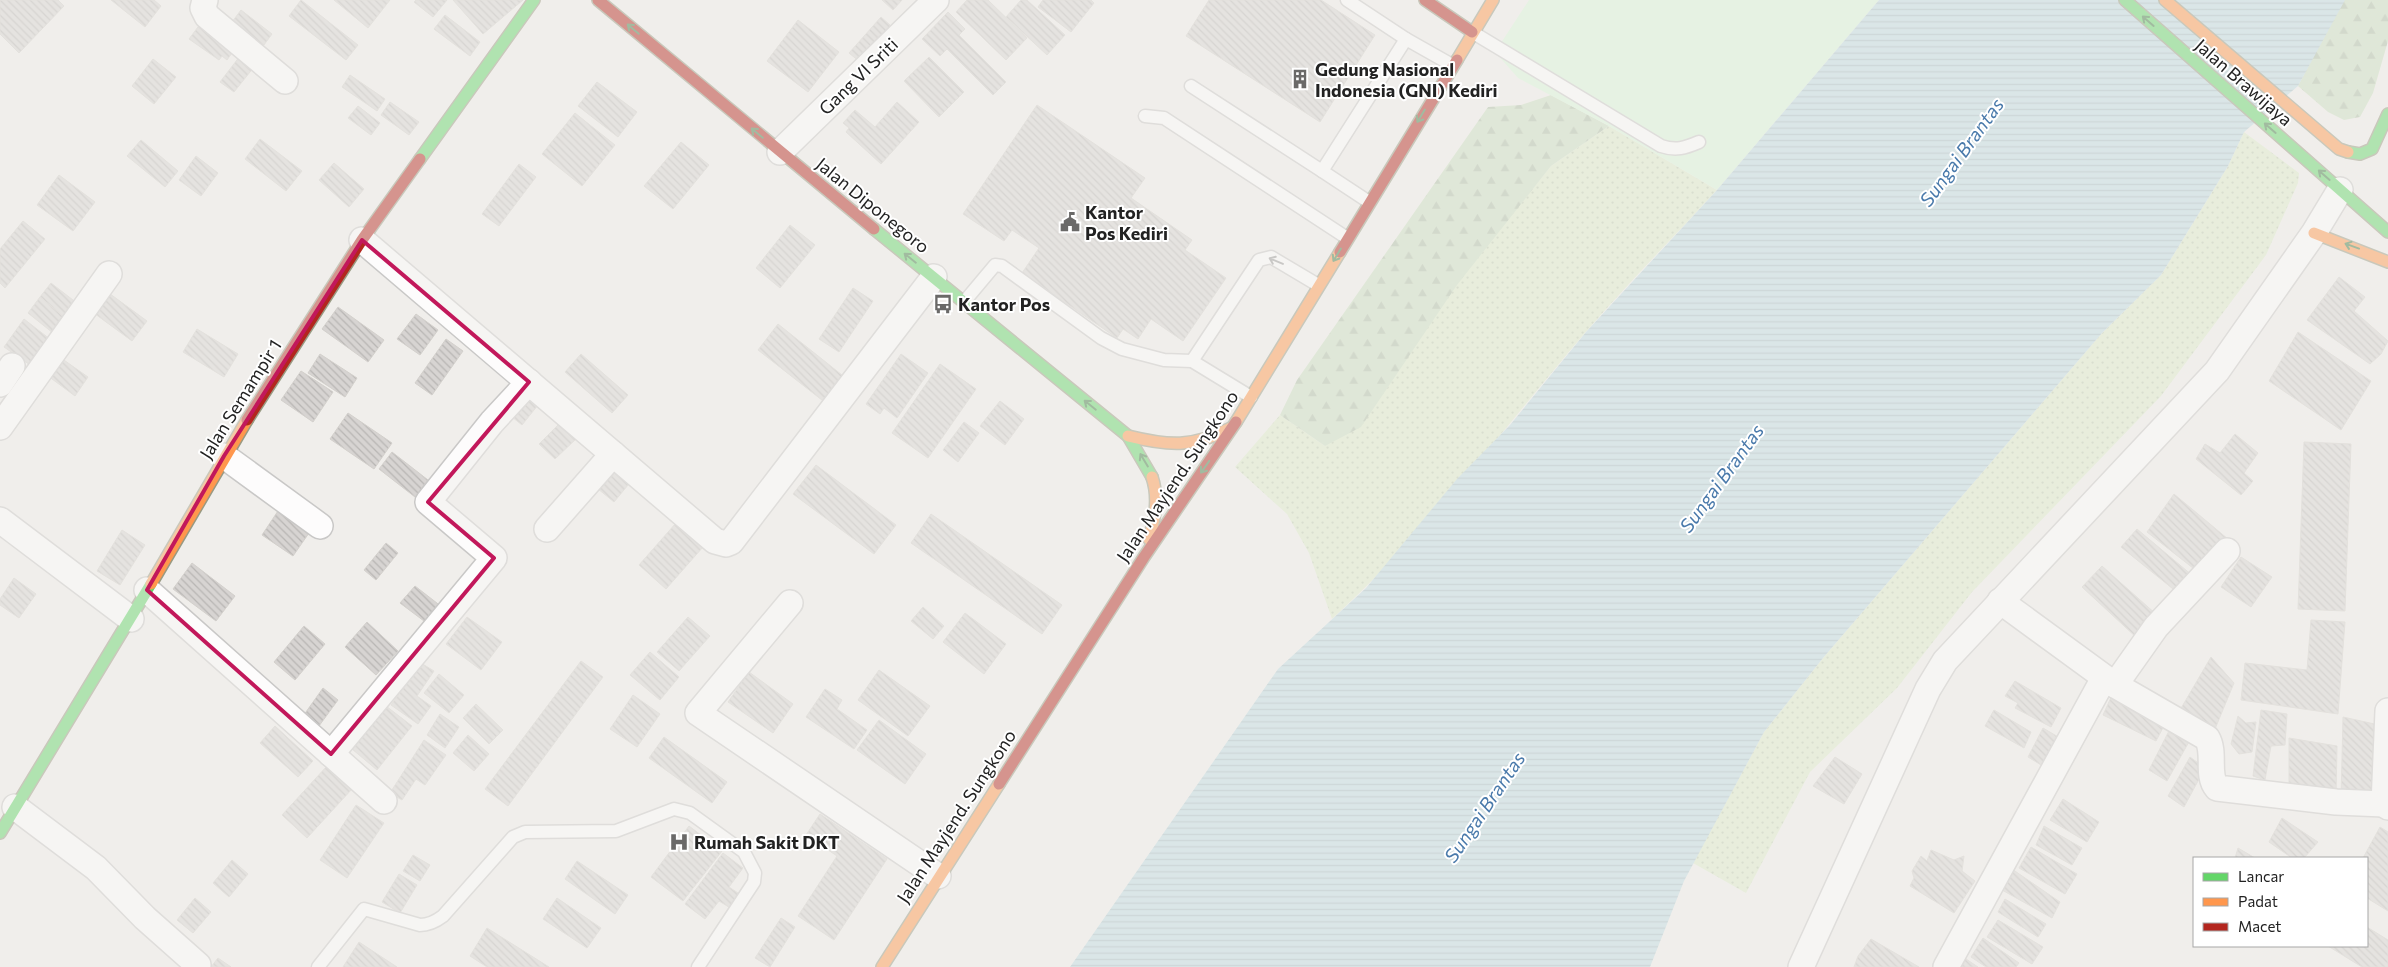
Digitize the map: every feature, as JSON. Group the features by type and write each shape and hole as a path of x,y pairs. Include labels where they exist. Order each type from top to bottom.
{"main road":[{"name":"Jalan Semampir 1","path":"0,833 14,807 131,619 224,456 362,240 534,0"},
{"name":"Jalan Diponegoro","path":"598,0 780,152 1128,436 1146,463 1157,489 1157,514 1144,557"},
{"path":"1425,0 1472,32"},
{"name":"Jalan Mayjend. Sungkono","path":"882,967 938,876 1144,557 1233,427 1493,0"},
{"name":"Jalan Brawijaya","path":"2125,0 2388,232"},
{"name":"Jalan Brawijaya","path":"2166,0 2339,149 2355,156 2365,155 2373,150 2388,114"},
{"path":"2314,234 2354,247 2388,262"},
{"name":"Jalan Diponegoro","path":"1128,436 1154,443 1184,446 1209,441 1233,427"}],"street":[{"path":"205,0 203,8 207,16 285,81"},
{"name":"Gang VI Sriti","path":"780,152 936,0"},
{"path":"1801,967 1928,690 1945,661 2217,371 2314,234 2340,190"},
{"path":"362,240 715,541 722,544 731,542 934,277"},
{"path":"0,427 108,274"},
{"path":"331,754 494,558 428,502 492,422 529,382"},
{"path":"547,528 613,454"},
{"path":"224,456 320,526"},
{"path":"0,520 131,619"},
{"path":"1946,967 2110,682 2156,627 2226,550"},
{"path":"147,590 384,801"},
{"path":"2000,602 2110,682 2207,738 2211,748 2214,783 2217,788 2336,802 2386,805 2388,711"},
{"path":"790,603 698,713 938,876"},
{"path":"14,807 96,868 145,918 198,965"}],"lane":[{"path":"1347,0 1406,39 1452,65"},
{"path":"1472,32 1661,146 1671,149 1682,149 1699,142"},
{"path":"1322,171 1406,39"},
{"path":"1191,86 1369,202"},
{"path":"1146,116 1164,118 1347,238"},
{"path":"1192,361 1259,260 1271,257 1318,285"},
{"path":"964,302 998,265 1101,338 1122,349 1164,360 1192,361 1251,397"},
{"path":"318,967 364,909 420,925 427,925 436,921 443,916 513,837 525,832 616,831 674,809 690,812 744,852 755,873 754,882 698,967"}],"highlighted area":[{"path":"362,240 529,382 428,502 494,558 331,754 147,590 224,456"}],"green space":[{"path":"1529,0 1879,0 1717,190 1609,126 1518,78 1495,52"},
{"path":"2343,0 2388,0 2388,41 2373,93 2360,117 2344,120 2328,112 2298,86"},
{"path":"1551,95 1609,126 1551,166 1457,285 1361,427 1325,446 1280,415 1297,380 1488,107 1521,105"},
{"path":"1609,126 1717,190 1601,315 1400,552 1332,619 1309,553 1287,514 1235,467 1280,415 1325,446 1551,166"},
{"path":"2244,132 2299,173 2298,183 2266,255 2161,396 1972,592 1897,688 1810,772 1746,893 1693,863 1764,732 1823,658 2102,333 2161,275 2228,166"}],"water":[{"name":"Sungai Brantas","path":"1879,0 2345,0 2298,86 2244,132 2228,166 2161,275 2102,333 1823,658 1764,732 1684,881 1650,967 1070,967 1278,669 1366,588 1457,479 1510,425 1586,332 1717,190"}],"building":[{"path":"0,0 58,0 64,6 19,53 0,34"},
{"path":"111,0 154,0 161,6 145,27"},
{"path":"301,0 358,45 346,60 289,16"},
{"path":"334,0 390,0 368,28"},
{"path":"416,0 447,0 433,17 414,2"},
{"path":"453,0 523,0 483,34"},
{"path":"882,0 902,0 893,10"},
{"path":"967,0 988,0 1027,38 1006,60 956,12"},
{"path":"1021,0 1027,0 1065,35 1047,55 1006,17"},
{"path":"1043,0 1091,0 1094,3 1071,32 1038,7"},
{"name":"Gedung Nasional Indonesia (GNI) Kediri","path":"1209,0 1321,0 1375,35 1320,122 1186,36"},
{"path":"241,10 272,34 261,49 229,26"},
{"path":"948,12 965,29 959,35 1006,82 993,95 947,49 940,56 922,39"},
{"path":"445,15 480,42 470,56 434,29"},
{"path":"881,17 891,26 860,62 849,53"},
{"path":"798,20 839,52 808,92 767,61"},
{"path":"201,23 236,47 227,60 222,56 219,60 189,39"},
{"path":"240,56 254,67 234,92 220,82"},
{"path":"929,57 964,92 939,117 904,81"},
{"path":"153,59 176,77 154,104 132,86"},
{"path":"350,75 385,99 377,111 342,87"},
{"path":"597,82 637,112 618,137 578,106"},
{"path":"390,102 419,122 409,135 381,115"},
{"path":"897,102 919,122 881,164 846,132 849,128 843,123 855,110 875,127"},
{"name":"Kantor Pos Kediri","path":"1037,105 1145,178 1131,198 1192,240 1185,250 1226,278 1183,341 1151,319 1138,339 1123,329 1117,338 1022,273 1039,248 1012,230 1004,241 963,214"},
{"path":"358,106 380,123 371,135 348,118"},
{"path":"575,113 615,145 582,186 542,154"},
{"path":"260,139 302,171 286,191 245,159"},
{"path":"141,140 178,171 165,187 127,156"},
{"path":"681,142 709,165 673,209 644,186"},
{"path":"196,156 218,173 201,196 179,180"},
{"path":"334,163 364,189 349,207 319,180"},
{"path":"519,164 536,177 499,226 482,214"},
{"path":"59,175 95,202 73,231 37,205"},
{"path":"23,221 45,239 5,288 0,283 0,249"},
{"path":"790,225 815,245 780,288 756,268"},
{"path":"2339,277 2365,297 2354,311 2388,341 2381,354 2370,364 2307,320"},
{"path":"51,283 82,307 70,322 40,297"},
{"path":"102,288 147,321 132,341 87,308"},
{"path":"853,288 873,301 839,352 819,339"},
{"path":"40,297 70,322 58,337 28,313"},
{"path":"338,307 384,340 368,362 322,329"},
{"path":"416,314 438,330 420,355 397,339"},
{"path":"24,319 55,343 36,369 4,347"},
{"path":"778,324 847,379 827,404 758,350"},
{"path":"197,329 238,354 224,377 183,352"},
{"path":"2298,332 2371,381 2341,430 2269,381"},
{"path":"446,339 463,351 432,395 415,383"},
{"path":"320,354 357,378 345,397 308,373"},
{"path":"581,354 628,395 612,413 565,372"},
{"path":"901,354 928,373 897,418 884,408 880,414 866,404"},
{"path":"61,358 88,377 75,396 48,376"},
{"path":"940,364 976,389 928,458 892,433"},
{"path":"301,371 333,392 313,422 281,400"},
{"path":"526,388 542,400 522,425 507,413"},
{"path":"1000,401 1024,419 1005,445 980,426"},
{"path":"348,413 392,443 374,469 330,439"},
{"path":"561,422 577,438 555,459 539,444"},
{"path":"964,422 979,433 958,462 943,450"},
{"path":"2235,434 2258,453 2244,473 2253,481 2241,495 2196,459 2205,444 2220,453"},
{"path":"2304,442 2351,444 2345,611 2298,609"},
{"path":"392,452 428,480 415,497 379,469"},
{"path":"610,461 633,479 614,502 592,484"},
{"path":"816,465 896,525 874,554 793,494"},
{"path":"2174,494 2228,539 2198,572 2147,532"},
{"path":"278,511 309,533 293,556 262,535"},
{"path":"931,514 1062,605 1042,634 911,543"},
{"path":"676,523 703,547 666,589 639,565"},
{"path":"2137,529 2193,576 2178,593 2121,547"},
{"path":"122,530 145,545 120,585 97,571"},
{"path":"386,543 398,553 376,580 364,570"},
{"path":"2241,557 2272,577 2251,607 2221,587"},
{"path":"192,563 235,596 216,621 173,589"},
{"path":"2102,566 2157,615 2137,638 2082,587"},
{"path":"14,578 36,594 19,618 0,605 0,599"},
{"path":"415,586 442,607 428,624 400,603"},
{"path":"923,607 944,626 933,639 911,621"},
{"path":"965,613 1006,644 984,674 943,642"},
{"path":"467,617 502,642 481,670 446,644"},
{"path":"688,617 710,636 679,671 657,652"},
{"path":"2311,620 2345,622 2338,714 2241,700 2245,663 2307,670"},
{"path":"367,622 398,651 376,675 345,647"},
{"path":"304,626 325,644 295,680 274,662"},
{"path":"650,652 679,677 660,700 630,675"},
{"path":"2211,657 2234,683 2215,729 2180,710"},
{"path":"581,661 603,677 508,806 485,789"},
{"path":"421,663 434,671 417,696 431,706 418,724 391,705"},
{"path":"879,670 930,706 908,736 858,700"},
{"path":"749,672 793,704 773,733 728,702"},
{"path":"439,674 464,695 449,713 424,693"},
{"path":"2015,681 2061,708 2051,727 2015,708 2018,703 2005,696"},
{"path":"323,688 338,700 316,730 301,719"},
{"path":"825,689 842,700 837,709 867,730 854,749 806,717"},
{"path":"2113,693 2166,722 2156,741 2103,715"},
{"path":"633,695 660,714 637,747 610,729"},
{"path":"476,704 503,730 489,744 463,718"},
{"path":"386,706 412,726 377,770 352,749"},
{"path":"1994,710 2031,732 2024,748 1985,726"},
{"path":"2261,710 2287,714 2285,745 2271,746 2265,780 2253,776"},
{"path":"440,714 459,727 445,748 427,735"},
{"path":"2238,716 2246,723 2256,722 2252,752 2239,754 2231,744"},
{"path":"2343,717 2379,725 2373,798 2341,798"},
{"path":"879,720 926,754 905,784 857,750"},
{"path":"275,726 313,761 298,777 260,743"},
{"path":"2171,727 2190,740 2167,781 2149,770"},
{"path":"2043,728 2060,738 2046,768 2028,757"},
{"path":"468,735 489,754 474,771 453,753"},
{"path":"664,737 727,782 712,803 649,758"},
{"path":"2289,738 2337,746 2336,797 2289,788"},
{"path":"424,740 446,755 425,785 416,779 402,800 390,793"},
{"path":"1835,757 1862,774 1844,804 1813,786"},
{"path":"2190,757 2205,768 2184,807 2168,796"},
{"path":"327,766 352,789 307,838 282,815"},
{"path":"2063,799 2099,822 2087,842 2050,820"},
{"path":"356,805 384,823 347,878 320,860"},
{"path":"820,814 887,859 834,940 798,916 837,856 806,835"},
{"path":"2282,818 2318,842 2305,857 2291,857 2269,842"},
{"path":"689,826 722,851 683,901 651,877"},
{"path":"2044,826 2082,848 2072,865 2036,845"},
{"path":"2380,827 2388,832 2388,911 2368,899 2368,857 2364,857"},
{"path":"2031,847 2077,874 2065,894 2019,868"},
{"path":"2238,848 2253,857 2235,857"},
{"path":"1931,850 1954,860 1964,856 1962,871 1975,881 1954,913 1910,886 1914,878 1912,871 1921,856 1927,861"},
{"path":"723,853 743,868 729,887 741,895 732,909 719,901 705,919 685,904"},
{"path":"413,855 430,865 420,881 403,871"},
{"path":"232,860 248,874 229,897 213,883"},
{"path":"577,861 628,895 615,914 565,879"},
{"path":"2012,869 2060,902 2052,918 2002,890"},
{"path":"399,874 417,885 400,913 382,902"},
{"path":"195,898 211,912 193,933 177,920"},
{"path":"557,898 601,928 587,948 543,919"},
{"path":"2005,899 2046,924 2038,937 1998,912"},
{"path":"781,918 795,927 770,967 755,958"},
{"path":"1998,920 2043,947 2032,964 1987,937"},
{"path":"487,928 549,967 487,967 470,956"},
{"path":"2368,928 2388,940 2388,967 2362,967 2330,947 2368,947"},
{"path":"1983,938 2019,963 2016,967 1986,967 1971,957"},
{"path":"1871,939 1919,967 1854,967 1858,956"},
{"path":"359,942 397,967 343,967"},
{"path":"1963,957 1978,967 1957,967"},
{"path":"218,958 231,967 211,967"}],"traffic: fast":[{"path":"420,159 534,0"},
{"path":"2125,0 2388,232"},
{"path":"2348,152 2360,154 2372,149 2388,114"},
{"path":"874,229 1128,436 1152,477"},
{"path":"0,833 151,584"}],"traffic: slow":[{"path":"1457,60 1493,0"},
{"path":"2165,0 2339,149 2348,152"},
{"path":"2314,233 2388,262"},
{"path":"1236,422 1340,252"},
{"path":"151,584 247,420"},
{"path":"1128,436 1156,442 1180,443 1204,439 1231,428"},
{"path":"1149,539 1155,508 1152,477"},
{"path":"882,967 999,784"}],"traffic: jam":[{"path":"598,0 874,229"},
{"path":"1425,0 1472,32"},
{"path":"1340,252 1457,60"},
{"path":"247,420 362,240 420,159"},
{"path":"999,784 1144,557 1236,422"}],"place":[{"name":"Gedung Nasional Indonesia (GNI) Kediri","path":"1300,79"},
{"name":"Kantor Pos Kediri","path":"1070,222"},
{"name":"Kantor Pos","path":"943,304"},
{"name":"Rumah Sakit DKT","path":"679,842"}]}
